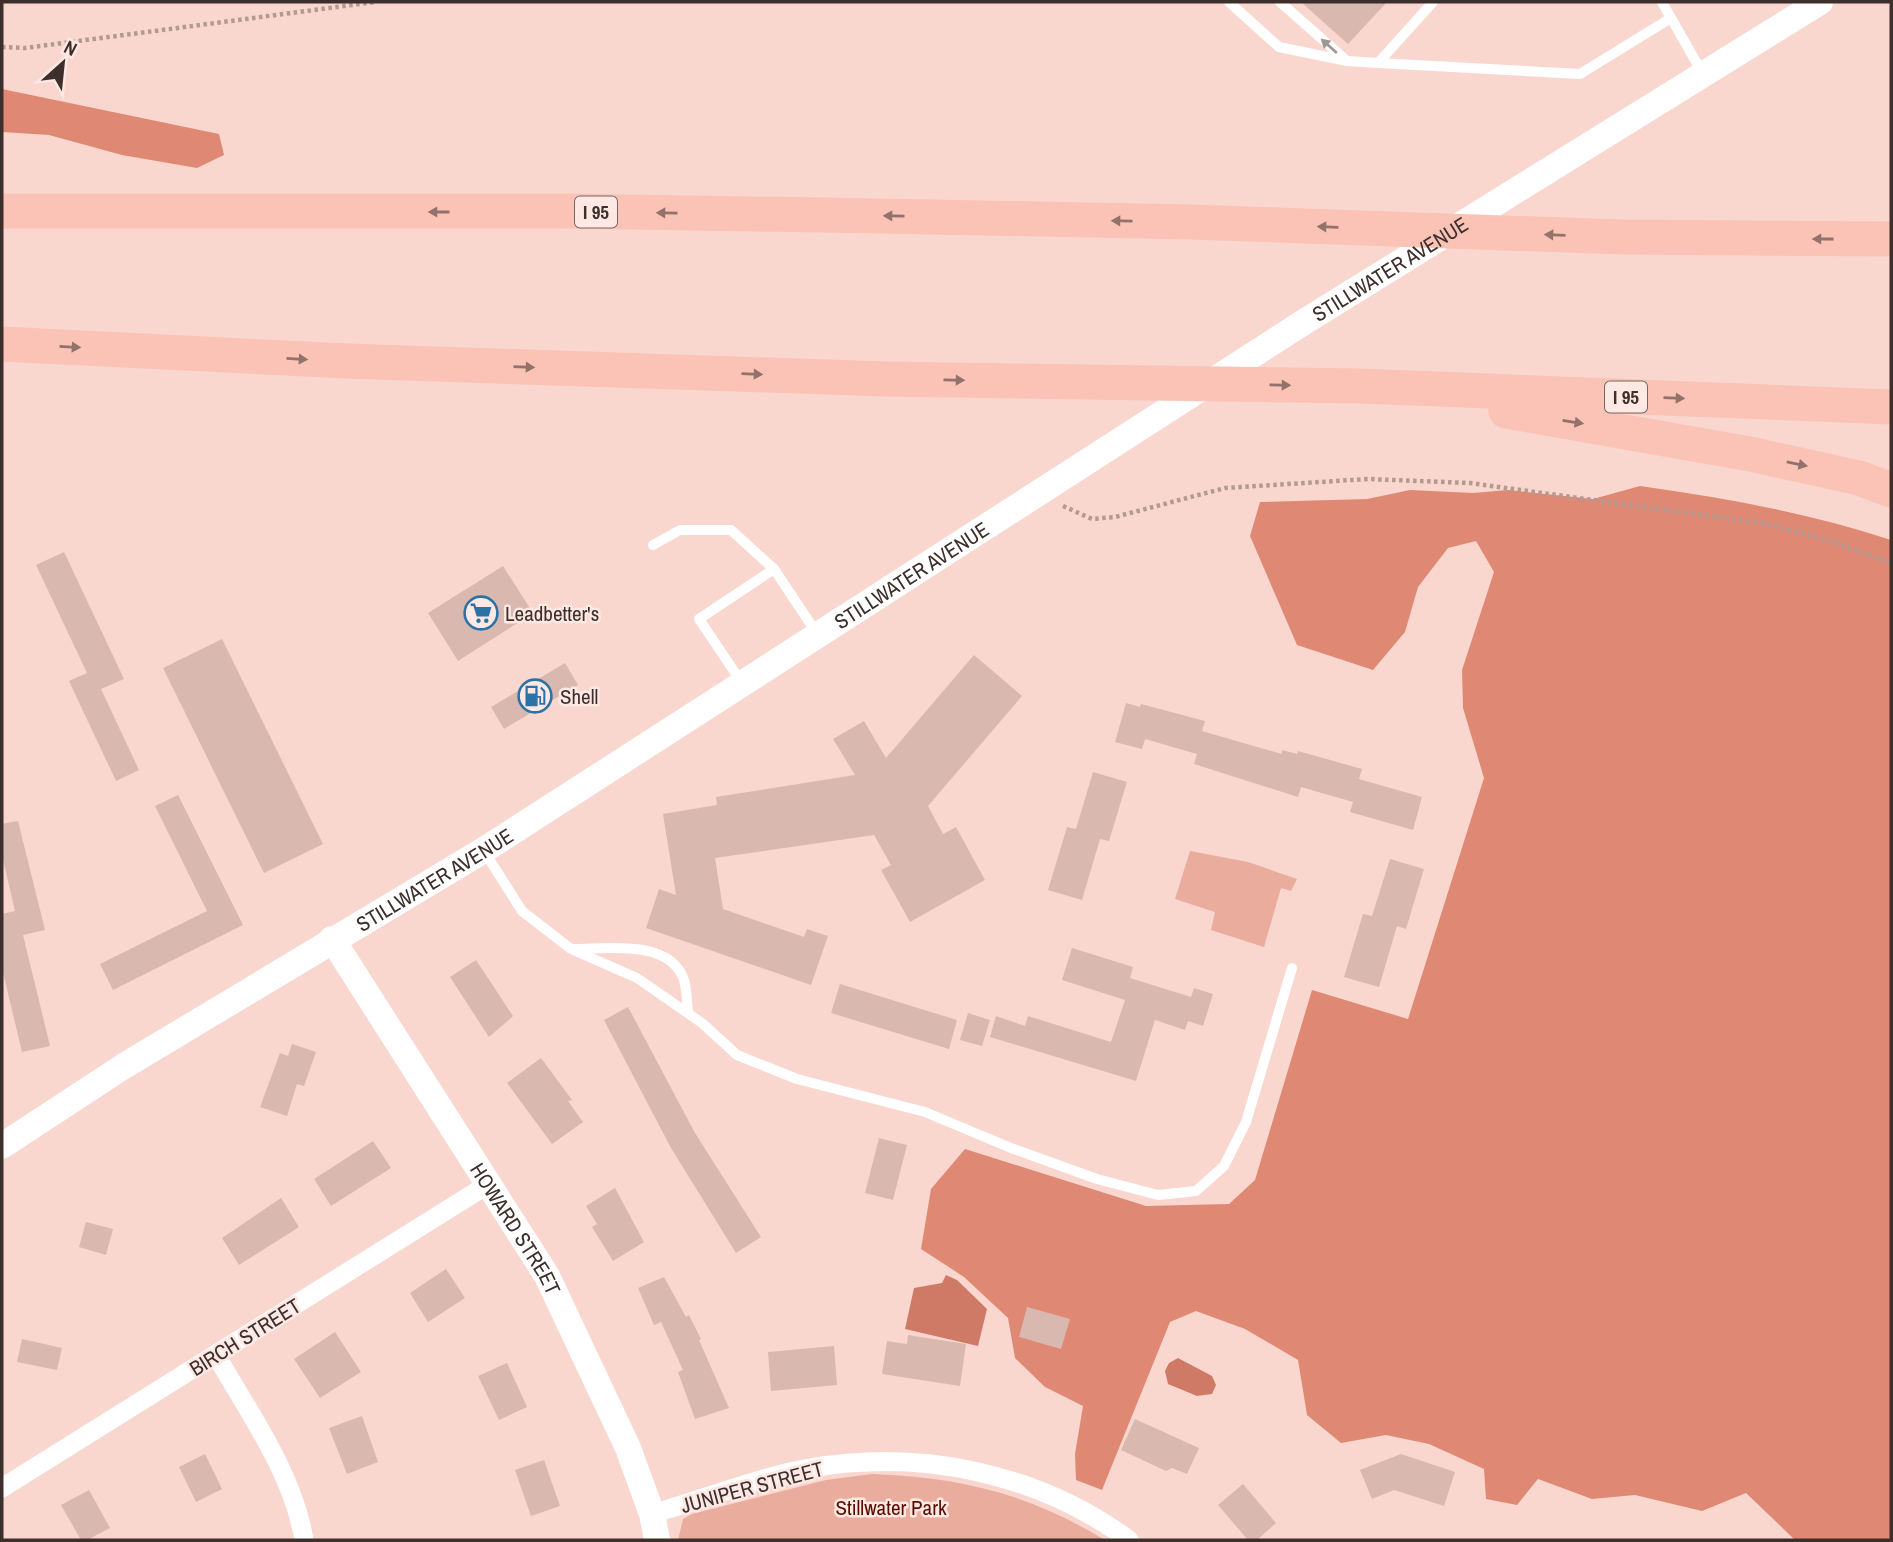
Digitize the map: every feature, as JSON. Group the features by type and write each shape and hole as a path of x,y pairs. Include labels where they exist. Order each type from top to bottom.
{"highway":[{"name":"I 95","path":"2,211 567,211 1190,222 1623,237 1891,239"},
{"name":"I 95","path":"2,344 347,361 886,379 1361,386 1891,407"},
{"path":"1361,386 1737,452 1859,478 1891,489"}],"main road":[{"name":"STILLWATER AVENUE","path":"2,1146 124,1066 484,850 1304,322 1820,2"},
{"name":"HOWARD STREET","path":"332,939 547,1276 628,1448 652,1514 657,1540"}],"street":[{"name":"BIRCH STREET","path":"2,1488 487,1185"},
{"path":"216,1355 276,1458 301,1523 304,1540"},
{"name":"JUNIPER STREET","path":"652,1514 809,1468 879,1461 936,1463 997,1477 1058,1498 1087,1512 1129,1540"}],"lane":[{"path":"1228,2 1279,47 1347,61 1580,74 1671,18"},
{"path":"1280,2 1347,61"},
{"path":"1378,63 1433,2"},
{"path":"1662,2 1703,74"},
{"path":"653,545 680,530 731,530 774,569 818,635"},
{"path":"743,683 699,619 774,569"},
{"path":"484,850 522,911 571,950 637,978 688,1013 737,1055 797,1079 925,1112 1011,1148 1097,1179 1158,1195 1196,1191 1224,1166 1246,1122 1292,968"},
{"path":"571,950 635,948 670,960 684,979 688,1013"}],"path":[{"path":"2,47 25,48 375,2"},
{"path":"1031,497 1062,505 1092,519 1115,517 1225,488 1368,479 1470,483 1766,524 1831,541 1891,563"}],"green space":[{"path":"1190,851 1248,862 1297,879 1291,891 1281,888 1264,947 1211,930 1215,912 1175,899"},
{"name":"Stillwater Park","path":"872,1474 935,1479 993,1491 1049,1511 1105,1540 678,1540 683,1519 692,1514 826,1480"}],"shaded area":[{"path":"2,89 219,134 224,155 197,168 122,155 49,135 2,132"},
{"path":"1640,486 1767,507 1891,540 1891,1540 1795,1540 1746,1493 1702,1511 1635,1495 1592,1499 1538,1479 1517,1505 1486,1499 1484,1469 1429,1444 1386,1435 1341,1443 1307,1415 1298,1360 1245,1329 1196,1311 1170,1322 1102,1490 1076,1480 1075,1454 1083,1406 1045,1387 1015,1358 1008,1318 964,1277 921,1249 931,1189 965,1149 1146,1206 1229,1204 1255,1180 1312,990 1408,1019 1484,778 1463,708 1462,670 1494,572 1476,541 1448,548 1418,587 1405,632 1373,670 1297,645 1250,536 1260,502 1367,499 1410,490 1473,493 1508,490 1593,499"},
{"path":"946,1275 957,1280 987,1309 978,1346 905,1329 914,1288 942,1283"},
{"path":"1178,1358 1212,1376 1216,1385 1212,1394 1197,1396 1168,1384 1165,1371 1169,1363"}],"building":[{"path":"1301,2 1387,2 1348,44"},
{"path":"64,552 124,679 101,689 139,770 116,781 69,681 87,673 36,565"},
{"name":"Leadbetter's","path":"503,566 533,613 458,661 428,613"},
{"path":"222,639 323,844 264,873 163,668"},
{"path":"974,655 1022,696 928,806 943,834 956,827 985,880 910,922 881,870 891,865 874,835 715,858 723,909 804,937 807,929 828,936 811,985 646,928 659,889 676,895 663,814 717,805 716,797 855,775 833,739 864,721 886,758"},
{"name":"Shell","path":"565,663 578,685 504,729 491,707"},
{"path":"1126,703 1140,707 1141,704 1205,721 1202,731 1282,754 1282,750 1297,754 1298,751 1362,769 1359,779 1422,797 1413,830 1350,812 1353,802 1301,787 1298,797 1194,764 1197,754 1145,739 1142,749 1115,742"},
{"path":"1093,772 1127,782 1109,841 1100,839 1082,900 1048,890 1067,827 1076,829"},
{"path":"178,795 243,925 113,990 100,964 207,911 155,806"},
{"path":"18,821 45,930 23,935 50,1046 22,1052 2,968 2,914 15,911 2,855 2,824"},
{"path":"1390,859 1424,869 1406,929 1397,926 1379,987 1344,977 1363,914 1372,916"},
{"path":"1072,948 1133,967 1130,978 1191,997 1194,988 1213,994 1203,1026 1188,1021 1185,1030 1155,1020 1136,1081 990,1037 996,1016 1025,1026 1028,1016 1111,1042 1125,1000 1062,980"},
{"path":"476,960 513,1016 489,1037 450,977"},
{"path":"840,984 957,1020 949,1049 831,1013"},
{"path":"628,1007 695,1133 761,1237 736,1253 671,1148 604,1020"},
{"path":"968,1013 990,1020 982,1046 960,1040"},
{"path":"292,1044 316,1052 304,1086 297,1084 287,1116 260,1107 280,1053 288,1056"},
{"path":"541,1058 572,1100 568,1101 583,1122 552,1144 507,1083"},
{"path":"879,1138 907,1145 893,1200 865,1193"},
{"path":"373,1141 391,1168 331,1206 314,1179"},
{"path":"615,1188 644,1242 613,1261 592,1227 597,1224 586,1206"},
{"path":"281,1198 299,1227 239,1265 222,1238"},
{"path":"86,1222 113,1229 106,1255 79,1247"},
{"path":"446,1269 465,1298 428,1322 410,1293"},
{"path":"664,1277 701,1339 699,1340 729,1408 695,1419 678,1372 683,1370 661,1322 654,1325 638,1288"},
{"path":"1027,1307 1070,1319 1061,1349 1019,1337"},
{"path":"335,1332 361,1372 320,1398 294,1359"},
{"path":"908,1335 966,1344 960,1386 882,1374 887,1341 907,1344"},
{"path":"22,1339 62,1348 57,1370 17,1362"},
{"path":"834,1346 837,1385 771,1391 768,1352"},
{"path":"507,1363 527,1407 499,1420 478,1376"},
{"path":"362,1416 378,1462 347,1474 329,1428"},
{"path":"1135,1419 1199,1448 1187,1474 1172,1468 1166,1471 1121,1450"},
{"path":"205,1454 222,1489 196,1502 179,1467"},
{"path":"1401,1454 1455,1472 1444,1506 1394,1490 1372,1499 1360,1470"},
{"path":"544,1460 560,1506 531,1516 515,1470"},
{"path":"1243,1484 1276,1523 1257,1540 1248,1540 1218,1505"},
{"path":"89,1490 110,1528 87,1540 81,1540 61,1505"}],"place":[{"name":"Leadbetter's","path":"481,613"},
{"name":"Shell","path":"535,696"}]}
